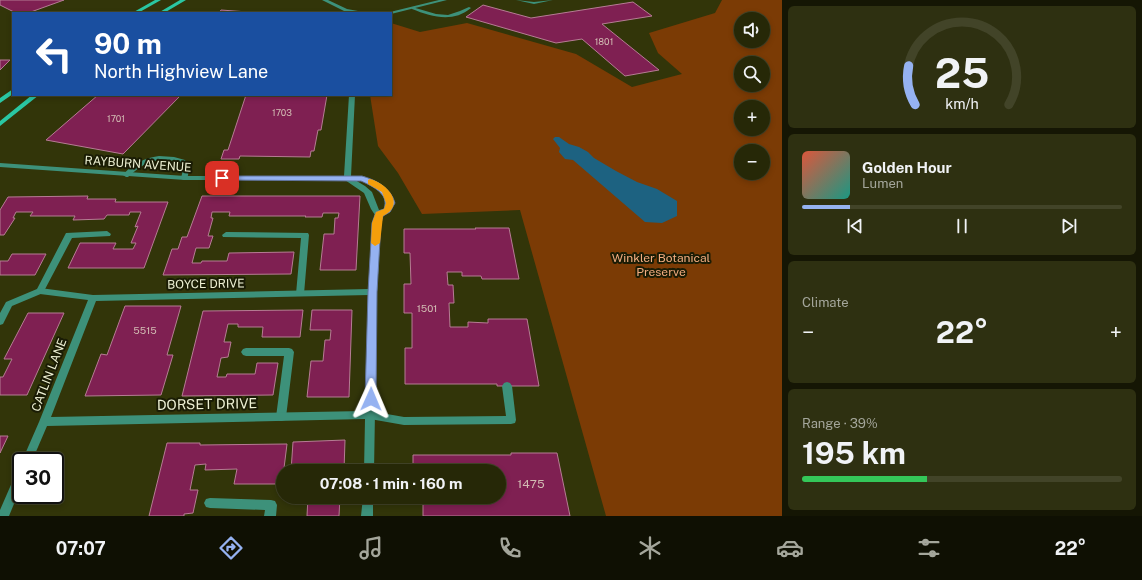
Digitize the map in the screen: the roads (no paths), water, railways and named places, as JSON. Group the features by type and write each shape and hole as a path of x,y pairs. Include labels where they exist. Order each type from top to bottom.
{"main road":[{"path":"136,12 159,0"},
{"path":"162,12 184,0"},
{"path":"0,101 12,92"},
{"path":"0,124 35,96"}],"street":[{"path":"324,0 346,10 355,12"},
{"path":"392,12 444,0"},
{"path":"518,0 534,3 551,0"},
{"path":"414,8 432,15 450,17 469,8"},
{"path":"352,96 347,178 360,186 368,194 373,209 379,214 372,292 369,464"},
{"path":"126,175 135,166 149,158 168,157 183,161 186,170 185,178"},
{"name":"RAYBURN AVENUE","path":"0,165 185,178 362,178 378,185 389,197 390,203 387,210 379,214"},
{"path":"0,322 10,304 40,292 70,235 107,234"},
{"path":"226,235 305,235 300,294"},
{"name":"BOYCE DRIVE","path":"40,292 93,298 372,292"},
{"name":"CATLIN LANE","path":"31,452 93,298"},
{"path":"246,352 289,352 281,417"},
{"name":"DORSET DRIVE","path":"44,422 370,415 404,421 511,420 507,386"},
{"path":"3,516 12,496"},
{"path":"210,503 271,505 270,516"},
{"path":"367,516 368,504"}],"water":[{"path":"555,137 559,137 569,144 579,147 616,171 637,182 657,189 677,201 677,216 662,223 645,222 573,160 565,159 559,152 560,148 553,139"}],"park label":[{"name":"Winkler Botanical Preserve","path":"661,265"}]}
